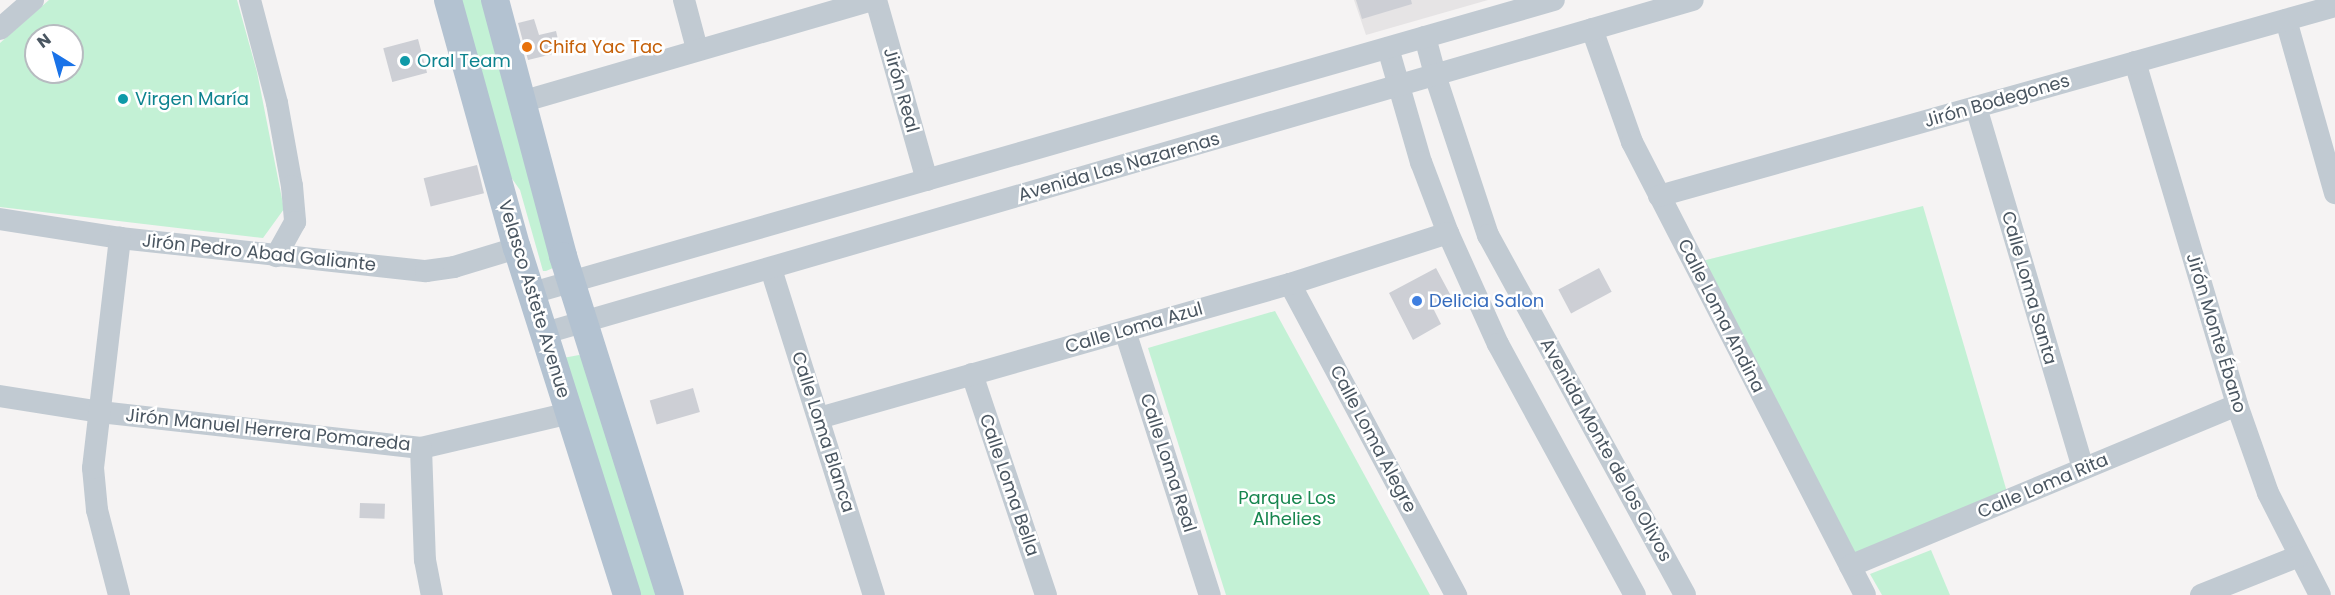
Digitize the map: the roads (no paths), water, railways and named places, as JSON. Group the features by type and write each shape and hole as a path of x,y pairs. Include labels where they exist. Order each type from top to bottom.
{"main road":[{"name":"Velasco Astete Avenue","path":"448,0 517,248 627,595"},
{"path":"495,0 571,281 670,595"}],"street":[{"path":"0,30 33,0"},
{"path":"250,0 277,103 292,186 295,222 276,256"},
{"path":"684,0 697,50"},
{"path":"521,102 874,0"},
{"name":"Jirón Real","path":"874,0 927,180"},
{"path":"532,293 1554,0"},
{"name":"Avenida Las Nazarenas","path":"545,333 1694,0"},
{"name":"Jirón Bodegones","path":"1659,196 2335,6"},
{"path":"2286,20 2335,193"},
{"name":"Calle Loma Andina","path":"1592,30 1632,142 1865,595"},
{"name":"Avenida Monte de los Olivos","path":"1425,37 1435,75 1488,235 1685,595"},
{"path":"1388,48 1421,162 1448,233 1498,344 1635,595"},
{"name":"Jirón Monte Ébano","path":"2135,62 2237,405 2268,493 2320,595"},
{"name":"Calle Loma Santa","path":"1976,107 2083,469"},
{"name":"Jirón Pedro Abad Galiante","path":"0,219 120,238 276,256 438,271 517,248"},
{"name":"Calle Loma Azul","path":"819,418 1290,284 1448,233"},
{"path":"119,595 94,495 93,468 120,238"},
{"name":"Calle Loma Blanca","path":"771,269 874,595"},
{"name":"Calle Loma Alegre","path":"1290,284 1456,595"},
{"name":"Calle Loma Real","path":"1125,331 1207,594"},
{"name":"Calle Loma Bella","path":"972,374 1046,595"},
{"name":"Jirón Manuel Herrera Pomareda","path":"0,396 100,412 422,448 570,413"},
{"name":"Calle Loma Rita","path":"1850,566 2237,405"},
{"path":"422,448 425,560 432,595"},
{"path":"2201,595 2299,556"}],"place":[{"name":"Chifa Yac Tac","path":"527,47"},
{"name":"Oral Team","path":"405,61"},
{"name":"Virgen María","path":"123,99"},
{"name":"Delicia Salon","path":"1417,301"}],"park label":[{"name":"Parque Los Alhelies","path":"1287,509"}]}
